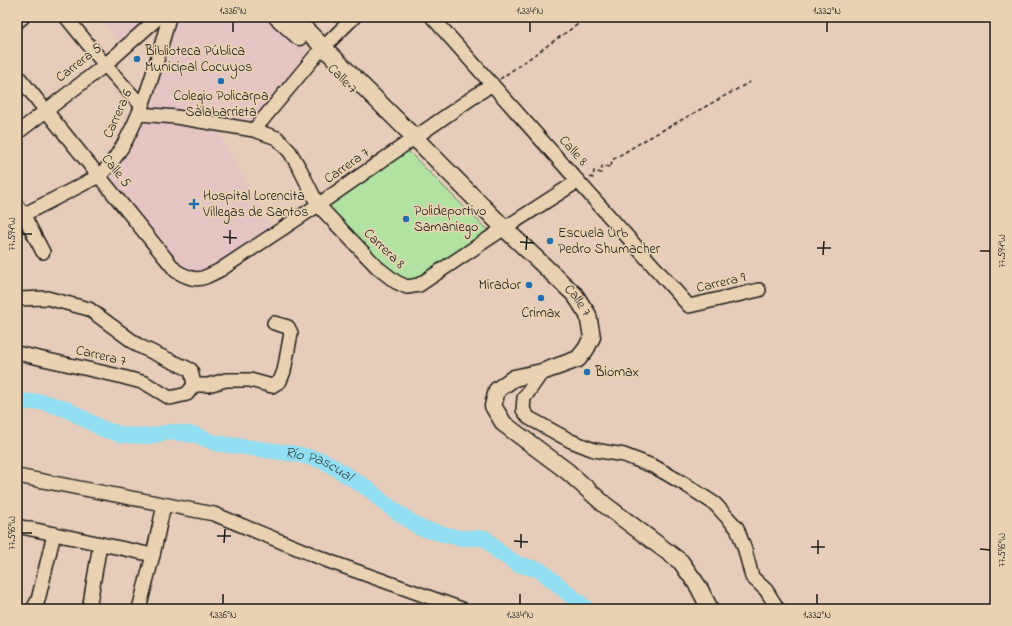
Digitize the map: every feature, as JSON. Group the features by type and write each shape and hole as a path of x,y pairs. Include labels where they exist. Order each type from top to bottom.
{"main road":[{"name":"Calle 7","path":"277,17 320,50"},
{"name":"Calle 7","path":"293,17 320,50 501,230 575,295 588,315 592,337 586,350 578,359 542,372"},
{"path":"542,372 514,378 497,390 493,406 504,424 567,471 606,504 681,562 698,586 710,609"}],"street":[{"path":"17,22 23,17"},
{"path":"66,17 140,109"},
{"name":"Carrera 5","path":"17,132 105,65 159,17"},
{"name":"Carrera 6","path":"19,213 99,176 109,166 123,145 140,109 155,68 169,17"},
{"path":"254,130 320,50 354,17"},
{"name":"Calle 8","path":"432,17 689,306"},
{"name":"Calle 5","path":"17,75 176,271 189,278 196,279"},
{"name":"Carrera 7","path":"196,279 204,278 220,270 318,205 492,84"},
{"name":"Carrera 8","path":"140,109 176,117 254,130 276,138 290,152 318,205 378,268 396,282 407,288 419,285 578,181"},
{"path":"19,213 43,252"},
{"name":"Carrera 9","path":"689,306 759,290"},
{"path":"17,299 47,298 89,309 139,346 191,370 194,385 208,385 226,380 250,380 272,386 280,381 284,371 291,333 288,327 274,323"},
{"name":"Carrera 7","path":"17,353 145,383 170,398 187,394 194,385"},
{"path":"542,372 524,398 523,410 529,418 564,437 594,450 624,455 655,467 715,504 737,528 746,550 752,577 766,590 778,609"},
{"path":"17,476 214,514 331,562 462,609"},
{"path":"139,609 164,505"},
{"path":"17,526 153,555"},
{"path":"33,609 38,600 54,534"},
{"path":"89,609 100,544"}],"path":[{"path":"492,84 588,17"},
{"path":"578,181 586,182 586,176 593,178 594,171 601,173 602,166 611,167 612,160 750,82"}],"shaded area":[{"path":"100,17 154,17 121,46"},
{"name":"Colegio Policarpa Salabarrieta","path":"176,17 273,17 309,51 251,125 147,111"},
{"name":"Hospital Lorencita Villegas de Santos","path":"145,120 174,121 217,130 272,230 208,272 197,275 179,265 109,177"}],"green space":[{"name":"Polideportivo Samaniego","path":"406,149 488,231 412,280 407,280 389,272 324,207"}],"waterway":[{"name":"Río Pascual","path":"17,403 43,402 66,409 103,429 123,435 149,436 170,432 196,435 215,443 296,454 324,461 370,490 384,503 420,528 459,538 485,538 499,552 517,564 540,570 587,609"}],"place":[{"name":"Biblioteca Pública Municipal Cocuyos","path":"137,59"},
{"name":"Colegio Policarpa Salabarrieta","path":"221,81"},
{"name":"Hospital Lorencita Villegas de Santos","path":"194,204"},
{"name":"Polideportivo Samaniego","path":"406,219"},
{"name":"Escuela Urb Pedro Shumacher","path":"550,241"},
{"name":"Mirador","path":"529,285"},
{"name":"Crimax","path":"541,298"},
{"name":"Biomax","path":"587,372"}]}
